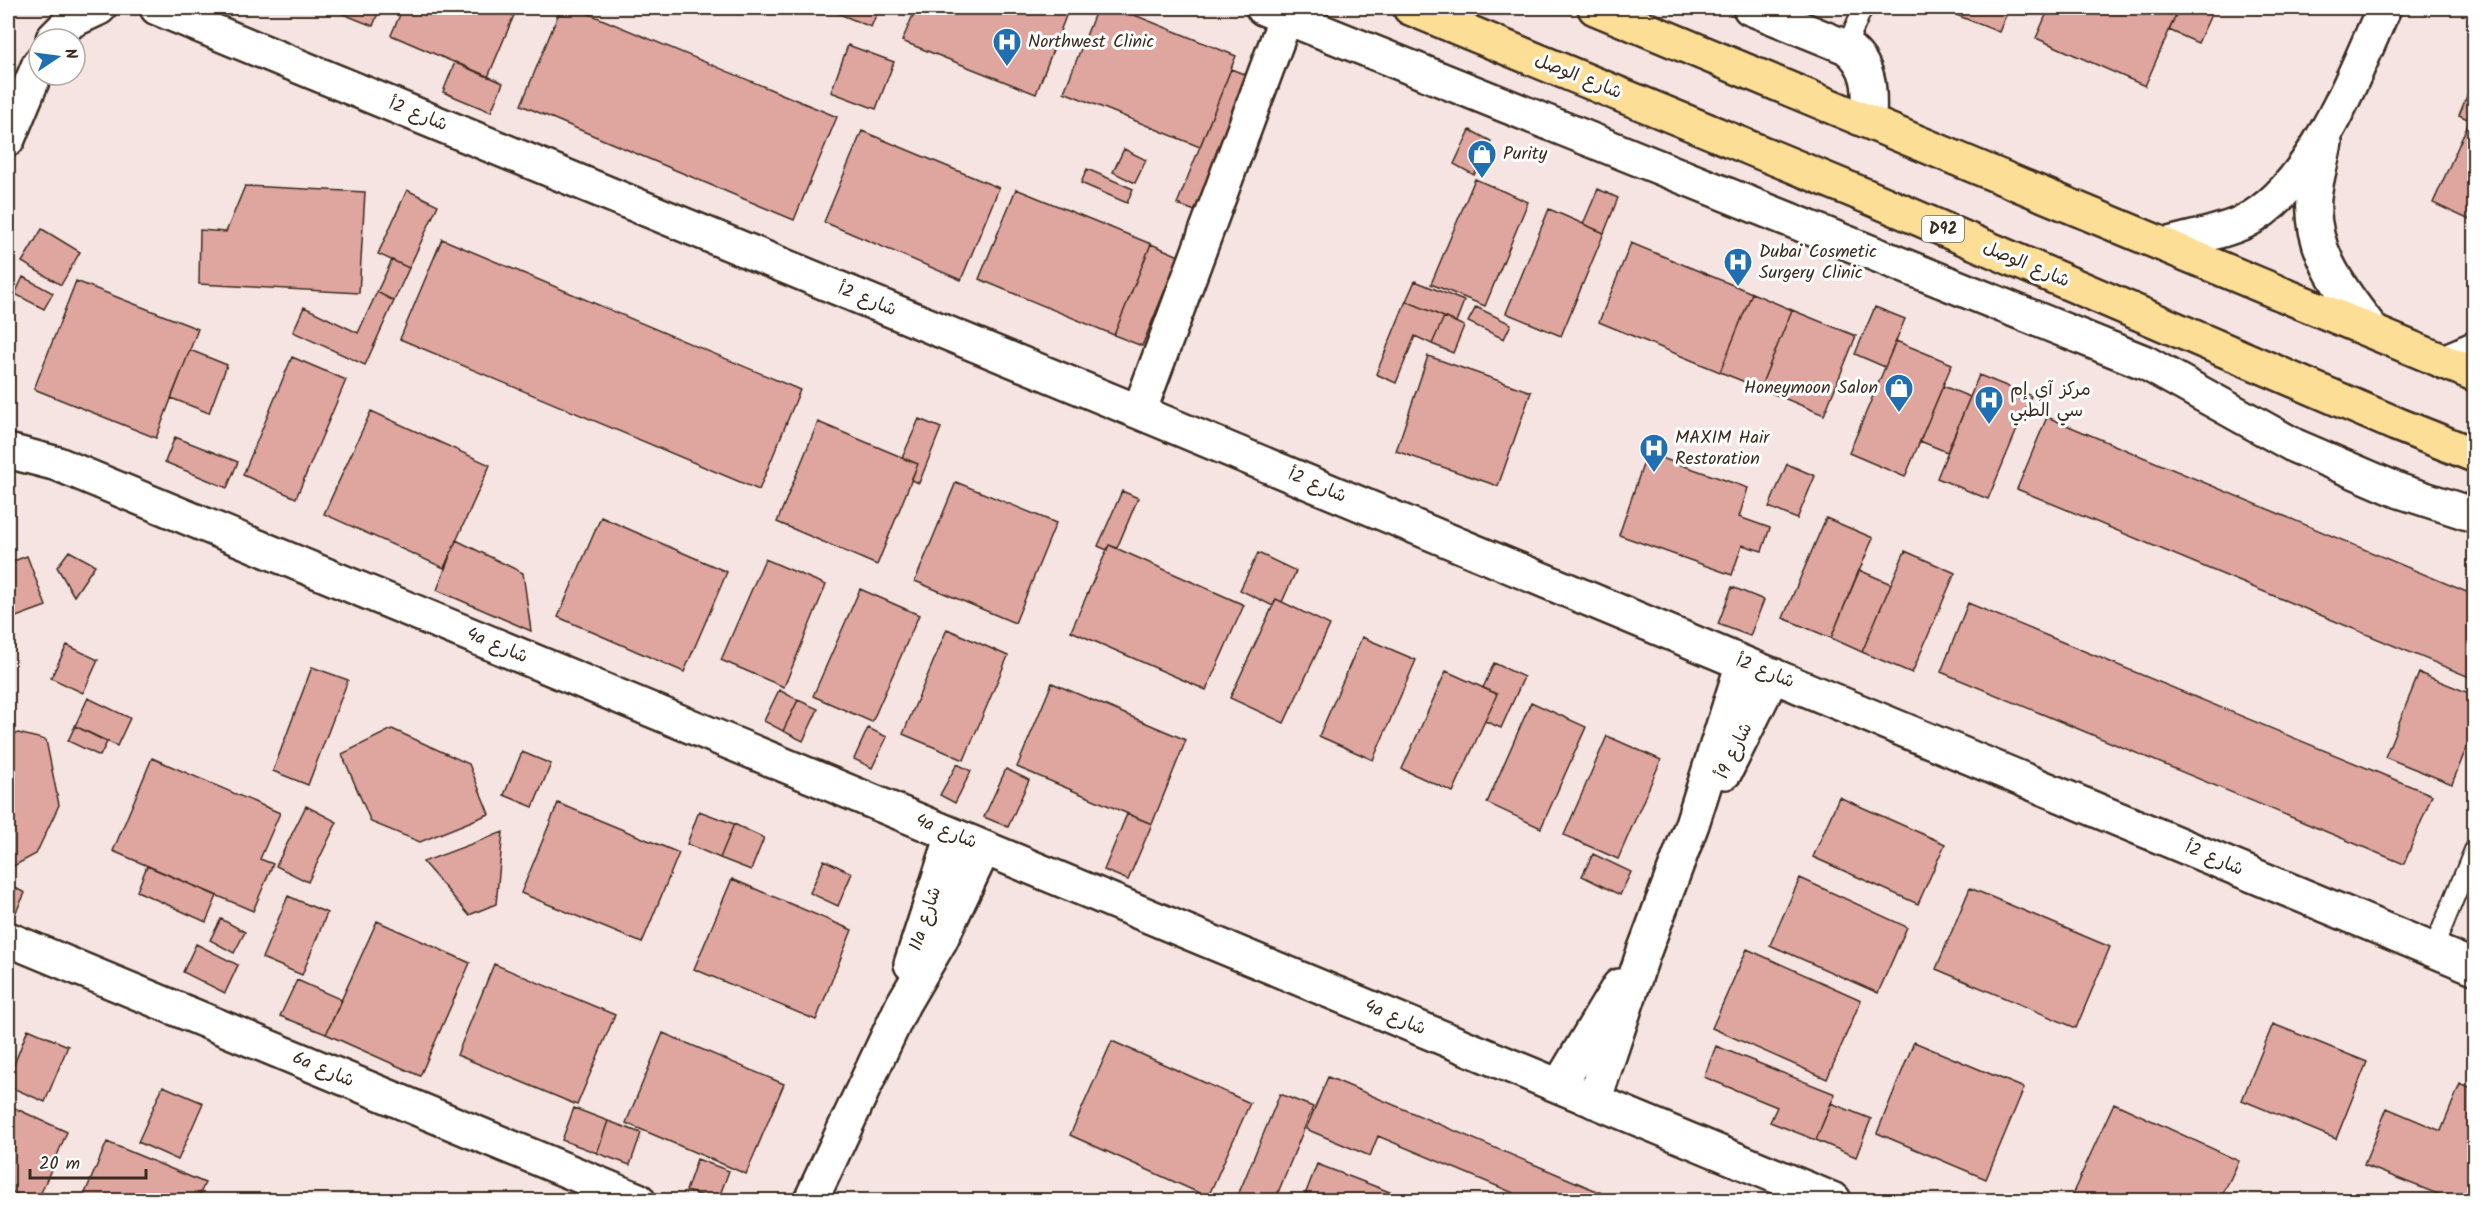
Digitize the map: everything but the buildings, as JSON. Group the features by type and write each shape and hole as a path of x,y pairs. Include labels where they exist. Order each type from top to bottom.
{"main road":[{"name":"شارع الوصل","path":"1410,8 1864,195 2396,424 2475,455"},
{"path":"1595,8 2475,374"}],"street":[{"path":"65,27 71,21 99,8"},
{"name":"شارع 2أ","path":"157,8 1139,412 2475,967"},
{"path":"1750,8 1846,47 1855,54 1867,74 1870,86 1869,121"},
{"path":"2165,245 2244,222 2262,211 2290,182 2327,131 2384,8"},
{"path":"1139,412 1275,12 2146,363 2295,446 2400,491 2475,515"},
{"path":"8,139 29,87"},
{"path":"2327,131 2314,195 2317,237 2332,276 2372,330"},
{"path":"2444,362 2475,349"},
{"name":"4a شارع","path":"8,432 58,464"},
{"name":"4a شارع","path":"8,451 58,464 1834,1200"},
{"name":"شارع 9أ","path":"1594,1101 1643,954 1692,824 1758,669"},
{"name":"11a شارع","path":"903,1004 916,949 953,835"},
{"name":"11a شارع","path":"811,1200 903,1004 953,916 984,848"},
{"name":"6a شارع","path":"8,939 638,1200"},
{"name":"شارع 9أ","path":"1559,1086 1595,1022 1643,954"},
{"name":"11a شارع","path":"834,1200 856,1108"}],"lane":[{"path":"1846,47 1863,8"},
{"path":"2433,950 2475,850"}],"place":[{"name":"Northwest Clinic","path":"1007,68"},
{"name":"Purity","path":"1482,180"},
{"name":"Dubai Cosmetic Surgery Clinic","path":"1738,288"},
{"name":"Honeymoon Salon","path":"1899,414"},
{"name":"مركز آي إم سي الطبي","path":"1989,426"},
{"name":"MAXIM Hair Restoration","path":"1654,474"}]}
